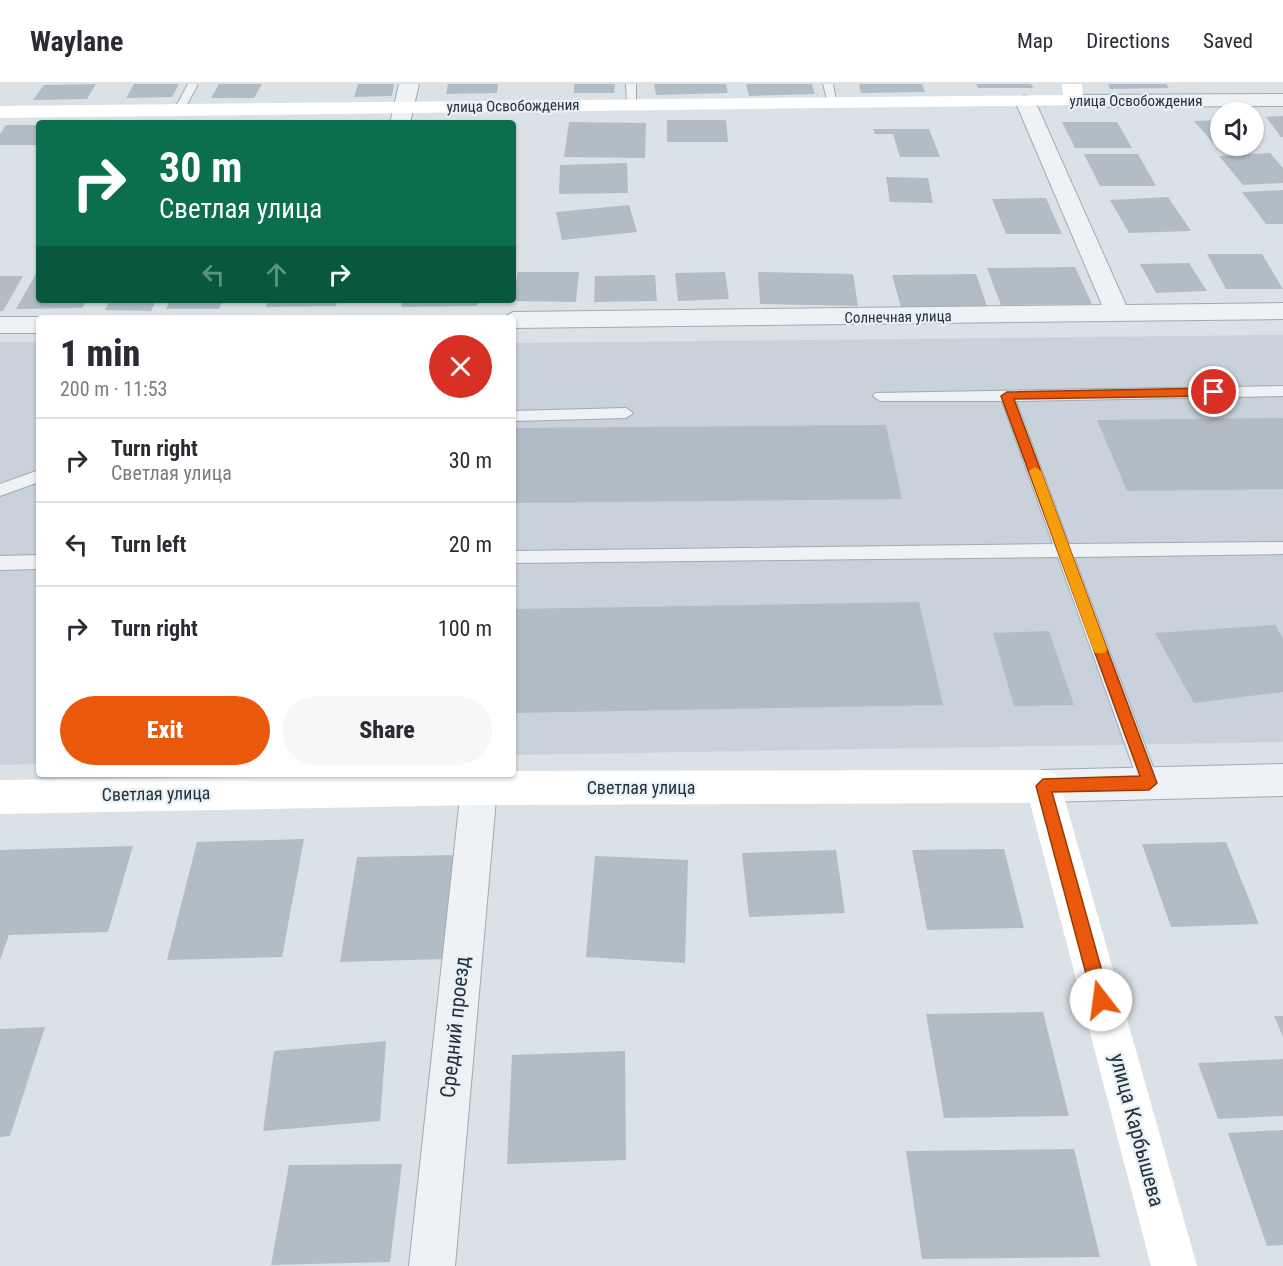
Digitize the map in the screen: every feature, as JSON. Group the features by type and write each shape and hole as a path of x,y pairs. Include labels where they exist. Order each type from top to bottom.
{"street":[{"path":"402,115 410,84"},
{"name":"улица Освобождения","path":"0,112 179,110 402,115 632,105 1025,101 1072,92 1283,100"},
{"path":"1025,101 1118,314"},
{"name":"Солнечная улица","path":"516,320 1283,311"},
{"path":"0,325 36,325"},
{"name":"Светлая улица","path":"0,797 478,788 1043,786 1283,780"},
{"name":"улица Карбышева","path":"1043,786 1174,1266"},
{"name":"Средний проезд","path":"432,1266 478,788"}],"lane":[{"path":"179,110 193,84"},
{"path":"631,84 632,105"},
{"path":"828,84 833,103"},
{"path":"880,396 1283,391"},
{"path":"1007,396 1149,783"},
{"path":"516,416 626,413"},
{"path":"0,490 36,477"},
{"path":"516,557 1283,548"},
{"path":"0,563 36,562"}],"shaded area":[{"path":"1283,335 1283,742 516,755 516,343"},
{"path":"0,342 36,342 36,764 0,765"}],"building":[{"path":"96,84 87,99 33,100 44,85"},
{"path":"134,84 179,84 172,97 126,98"},
{"path":"219,84 262,84 254,98 211,98"},
{"path":"358,84 394,84 392,96 354,97"},
{"path":"448,84 498,84 497,93 446,94"},
{"path":"574,84 615,84 614,93 574,93"},
{"path":"654,84 726,84 728,93 656,95"},
{"path":"746,84 812,84 815,94 749,96"},
{"path":"859,84 922,84 925,92 861,93"},
{"path":"976,84 1031,84 1033,88 978,88"},
{"path":"1108,84 1166,84 1169,88 1110,89"},
{"path":"1283,116 1283,137 1281,137 1266,117"},
{"path":"667,120 726,120 728,142 667,142"},
{"path":"1210,120 1210,140 1194,121"},
{"path":"569,122 646,123 645,158 564,157"},
{"path":"1062,122 1117,122 1132,148 1075,148"},
{"path":"6,125 36,125 36,145 0,145 0,134"},
{"path":"873,129 929,129 940,157 900,157 893,134 875,134"},
{"path":"1264,153 1270,153 1283,168 1283,183 1243,185 1219,156 1264,156"},
{"path":"1084,154 1138,154 1156,186 1100,186"},
{"path":"627,163 628,193 559,194 560,165"},
{"path":"886,177 928,178 933,203 890,202"},
{"path":"1283,190 1283,224 1266,224 1242,192"},
{"path":"1168,197 1191,231 1129,233 1110,200"},
{"path":"1046,198 1062,234 1006,234 992,199"},
{"path":"629,205 637,232 562,240 556,212"},
{"path":"1207,254 1262,254 1283,289 1226,289"},
{"path":"1189,263 1207,291 1156,293 1140,264"},
{"path":"1075,267 1092,304 1001,305 987,268"},
{"path":"518,272 579,272 576,302 516,301"},
{"path":"725,272 729,299 678,301 675,273"},
{"path":"758,272 853,274 858,306 760,304"},
{"path":"36,274 36,303 85,303 82,308 16,309"},
{"path":"976,274 987,306 901,307 892,275"},
{"path":"655,275 657,301 594,302 595,276"},
{"path":"0,276 23,276 3,311 0,311"},
{"path":"108,303 155,303 151,311 105,310"},
{"path":"169,303 222,303 219,309 166,309"},
{"path":"267,303 337,303 336,306 266,307"},
{"path":"402,303 478,303 477,306 401,307"},
{"path":"1283,418 1283,489 1127,491 1097,420"},
{"path":"886,425 902,499 516,503 516,428"},
{"path":"919,602 943,705 516,713 516,609"},
{"path":"1275,625 1283,638 1283,692 1194,703 1155,633"},
{"path":"1049,631 1074,705 1014,706 993,633"},
{"path":"304,839 282,957 167,960 197,842"},
{"path":"1226,842 1259,924 1171,927 1142,844"},
{"path":"133,846 108,932 9,935 0,960 0,850"},
{"path":"1004,849 1024,928 927,930 912,850"},
{"path":"836,850 845,913 749,917 742,853"},
{"path":"456,855 446,959 340,962 357,857"},
{"path":"595,856 688,860 685,963 586,957"},
{"path":"1043,1012 1069,1116 944,1118 926,1014"},
{"path":"1274,1016 1283,1016 1283,1037"},
{"path":"45,1027 10,1136 0,1137 0,1029"},
{"path":"386,1041 380,1121 263,1131 274,1051"},
{"path":"625,1051 626,1160 507,1164 512,1055"},
{"path":"1283,1059 1283,1116 1218,1119 1198,1063"},
{"path":"1283,1130 1283,1245 1267,1246 1228,1133"},
{"path":"1074,1149 1100,1257 922,1259 906,1151"},
{"path":"402,1164 390,1262 271,1265 289,1165"}],"slow traffic":[{"path":"1035,471 1100,649"}],"route":[{"path":"1101,1000 1043,786 1149,783 1007,396 1214,392"}]}
